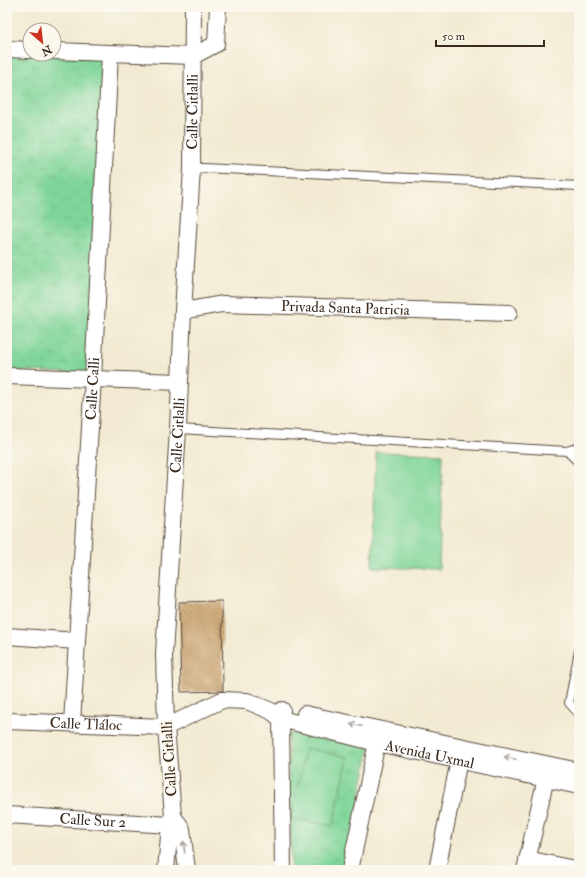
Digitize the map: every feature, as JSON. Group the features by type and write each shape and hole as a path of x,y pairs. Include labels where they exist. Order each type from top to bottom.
{"street":[{"name":"Calle Citlalli","path":"174,821 166,727 164,654 192,169 193,7"},
{"path":"62,51 193,56 216,44 218,7"},
{"path":"7,49 22,50"},
{"name":"Calle Calli","path":"72,723 93,378 110,54"},
{"name":"Privada Santa Patricia","path":"183,311 222,304 509,313"},
{"path":"7,376 180,382"},
{"path":"7,636 77,640"},
{"name":"Avenida Uxmal","path":"166,727 222,700 247,701 278,713 547,773 579,786"},
{"path":"278,713 283,870"},
{"name":"Calle Tláloc","path":"7,721 166,727"},
{"path":"350,870 379,736"},
{"path":"437,870 460,754"},
{"name":"Avenida Uxmal","path":"547,773 579,771"},
{"path":"547,773 526,865 579,870"},
{"name":"Calle Sur 2","path":"7,815 174,821"},
{"path":"166,870 174,821"},
{"path":"174,821 182,829 187,870"}],"lane":[{"path":"192,169 203,168 579,186"},
{"path":"178,429 567,451 579,446"},
{"path":"567,451 579,463"},
{"path":"579,651 569,703 579,714"}],"green space":[{"path":"7,53 22,54 22,62 62,62 62,56 106,58 90,374 7,370"},
{"path":"376,452 443,454 439,569 372,567"},
{"path":"288,733 370,747 345,870 291,870"},
{"path":"306,748 348,757 333,826 291,818"}],"building":[{"path":"222,601 223,691 181,692 179,602"}]}
